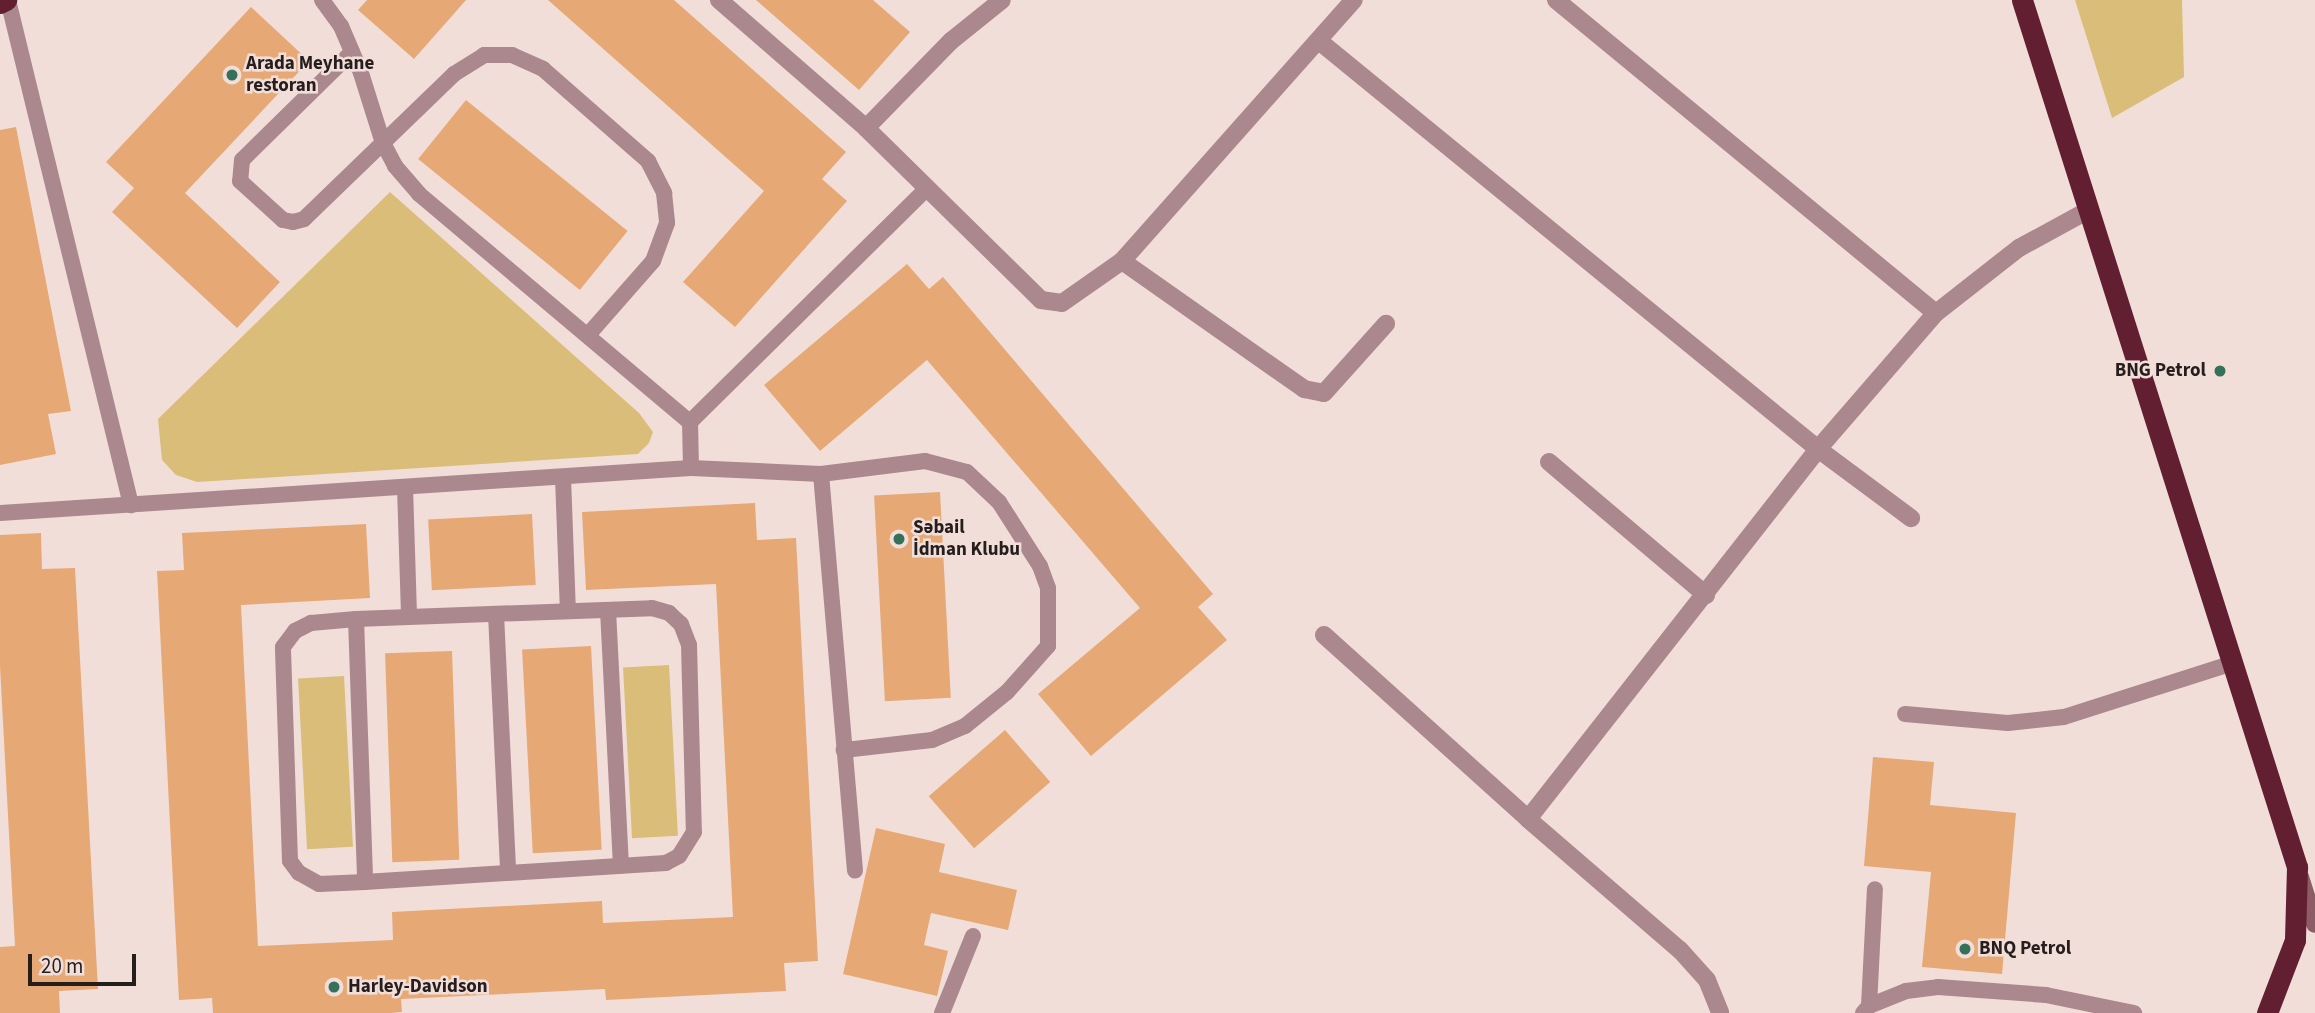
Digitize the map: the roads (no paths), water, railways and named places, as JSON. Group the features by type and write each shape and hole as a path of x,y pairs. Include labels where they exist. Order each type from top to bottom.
{"highway":[{"path":"0,3 7,0"},
{"path":"2022,0 2297,867 2295,940 2267,1013"}],"street":[{"path":"719,0 866,128 1041,300 1062,303 1122,261 1354,0"},
{"path":"866,128 951,41 1002,0"},
{"path":"1556,0 1936,313"},
{"path":"1319,41 1818,449 1911,518"},
{"path":"1528,819 1706,596 1818,449 1936,313 2019,248 2087,211"},
{"path":"1122,261 1304,389 1324,393 1385,324"},
{"path":"1549,462 1706,596"},
{"path":"1324,635 1528,819 1680,950 1707,980 1720,1013"},
{"path":"2297,867 2315,923"}],"lane":[{"path":"7,0 131,505"},
{"path":"322,0 341,26 383,143 395,166 419,194 690,422"},
{"path":"352,52 242,160 240,181 283,220 293,222 304,219 454,74 484,55 512,55 543,69 649,161 664,193 667,223 653,261 587,335"},
{"path":"691,468 690,422 926,189"},
{"path":"0,513 691,468 821,474 925,461 967,472 999,502 1040,566 1048,588 1048,646 1007,692 965,726 932,740 844,750"},
{"path":"821,474 855,871"},
{"path":"563,477 568,611"},
{"path":"405,487 409,615"},
{"path":"652,608 669,614 681,624 689,645 694,832 679,856 666,863 365,882 319,884 299,873 290,861 283,648 295,631 311,623 409,615 608,610 652,608"},
{"path":"608,610 621,866"},
{"path":"496,614 508,873"},
{"path":"356,619 365,882"},
{"path":"1905,714 2008,723 2064,717 2233,663"},
{"path":"1875,888 1866,1010 1906,991 1938,988 2046,995 2134,1013"},
{"path":"942,1013 973,936"}],"place":[{"name":"Arada Meyhane restoran","path":"232,75"},
{"name":"BNG Petrol","path":"2220,371"},
{"name":"Səbail İdman Klubu","path":"899,539"},
{"name":"BNQ Petrol","path":"1965,949"},
{"name":"Harley-Davidson","path":"334,987"}]}
